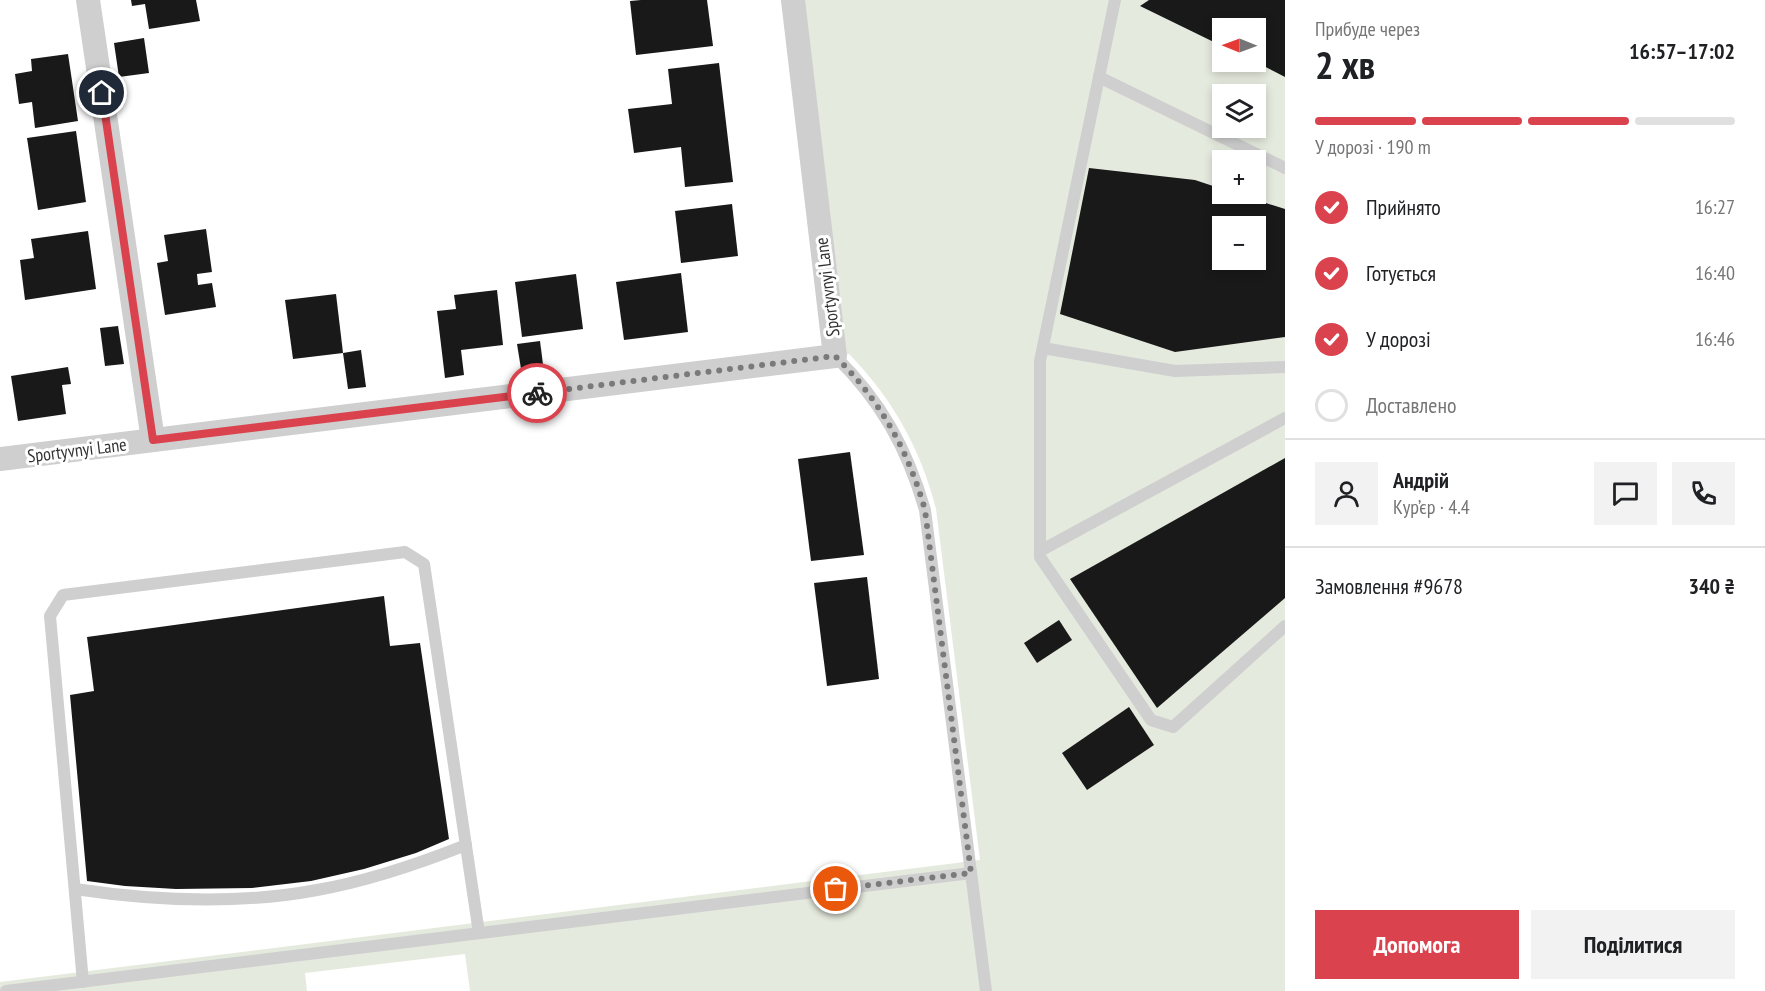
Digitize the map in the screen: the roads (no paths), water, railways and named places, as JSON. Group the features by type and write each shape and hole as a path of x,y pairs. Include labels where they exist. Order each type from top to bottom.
{"street":[{"path":"88,0 153,440"},
{"name":"Sportyvnyi Lane","path":"0,459 835,356 793,0"}],"lane":[{"path":"1114,0 1040,361 1040,557 1151,720 1173,727 1285,626"},
{"path":"1099,77 1285,168"},
{"path":"1043,348 1175,371 1285,367"},
{"path":"835,356 870,394 889,423 909,461 925,510 986,991"},
{"path":"1040,551 1285,418"},
{"path":"83,982 50,616 63,595 405,552 424,564 479,933"},
{"path":"75,889 128,897 164,899 254,898 316,891 370,879 466,845"},
{"path":"6,991 971,873"}]}
